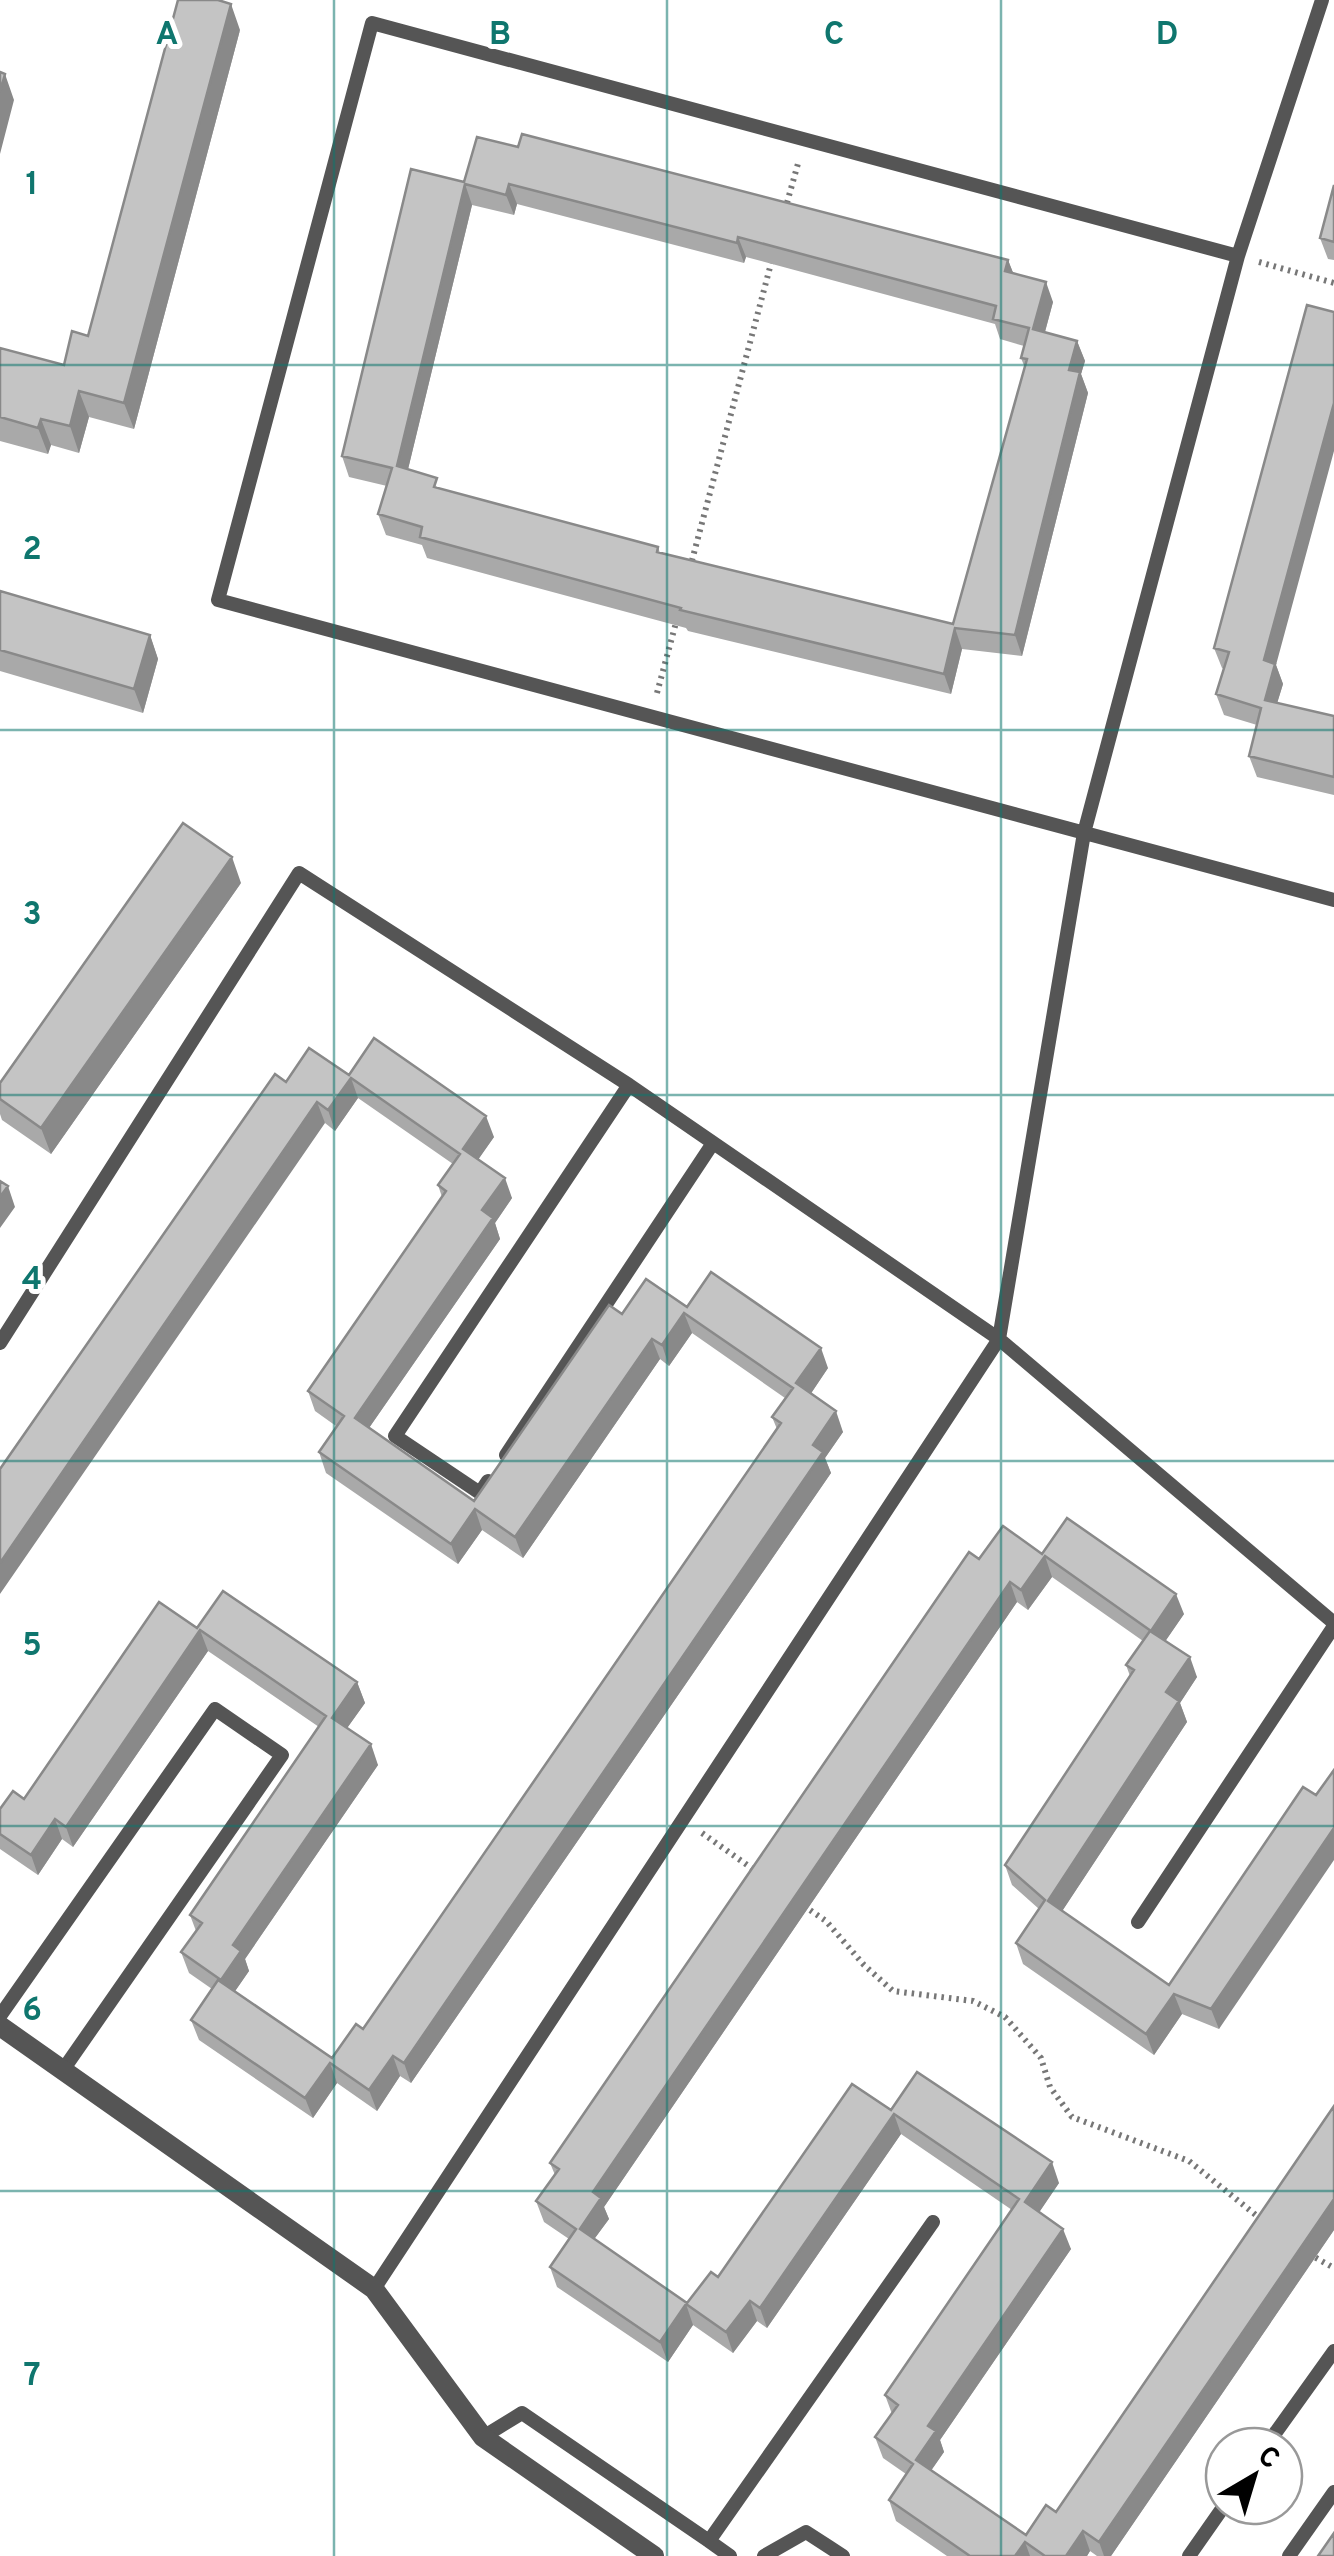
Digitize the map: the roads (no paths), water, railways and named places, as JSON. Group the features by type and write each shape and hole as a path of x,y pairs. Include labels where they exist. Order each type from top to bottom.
{"street":[{"path":"0,2026 374,2288 483,2437 654,2556"}],"lane":[{"path":"374,2288 998,1339 1084,833 1238,256 1322,0"},
{"path":"1238,256 372,23 218,600 1334,900"},
{"path":"0,1343 299,873 629,1085 998,1339 1334,1625 1138,1922"},
{"path":"629,1085 395,1436 480,1494 713,1143"},
{"path":"0,2016 215,1709 282,1755 63,2070"},
{"path":"708,2541 934,2222"},
{"path":"1280,2426 1334,2350"},
{"path":"483,2437 522,2412 730,2556"},
{"path":"1290,2556 1334,2492"},
{"path":"1188,2556 1210,2526"},
{"path":"764,2556 806,2532 843,2556"}]}
